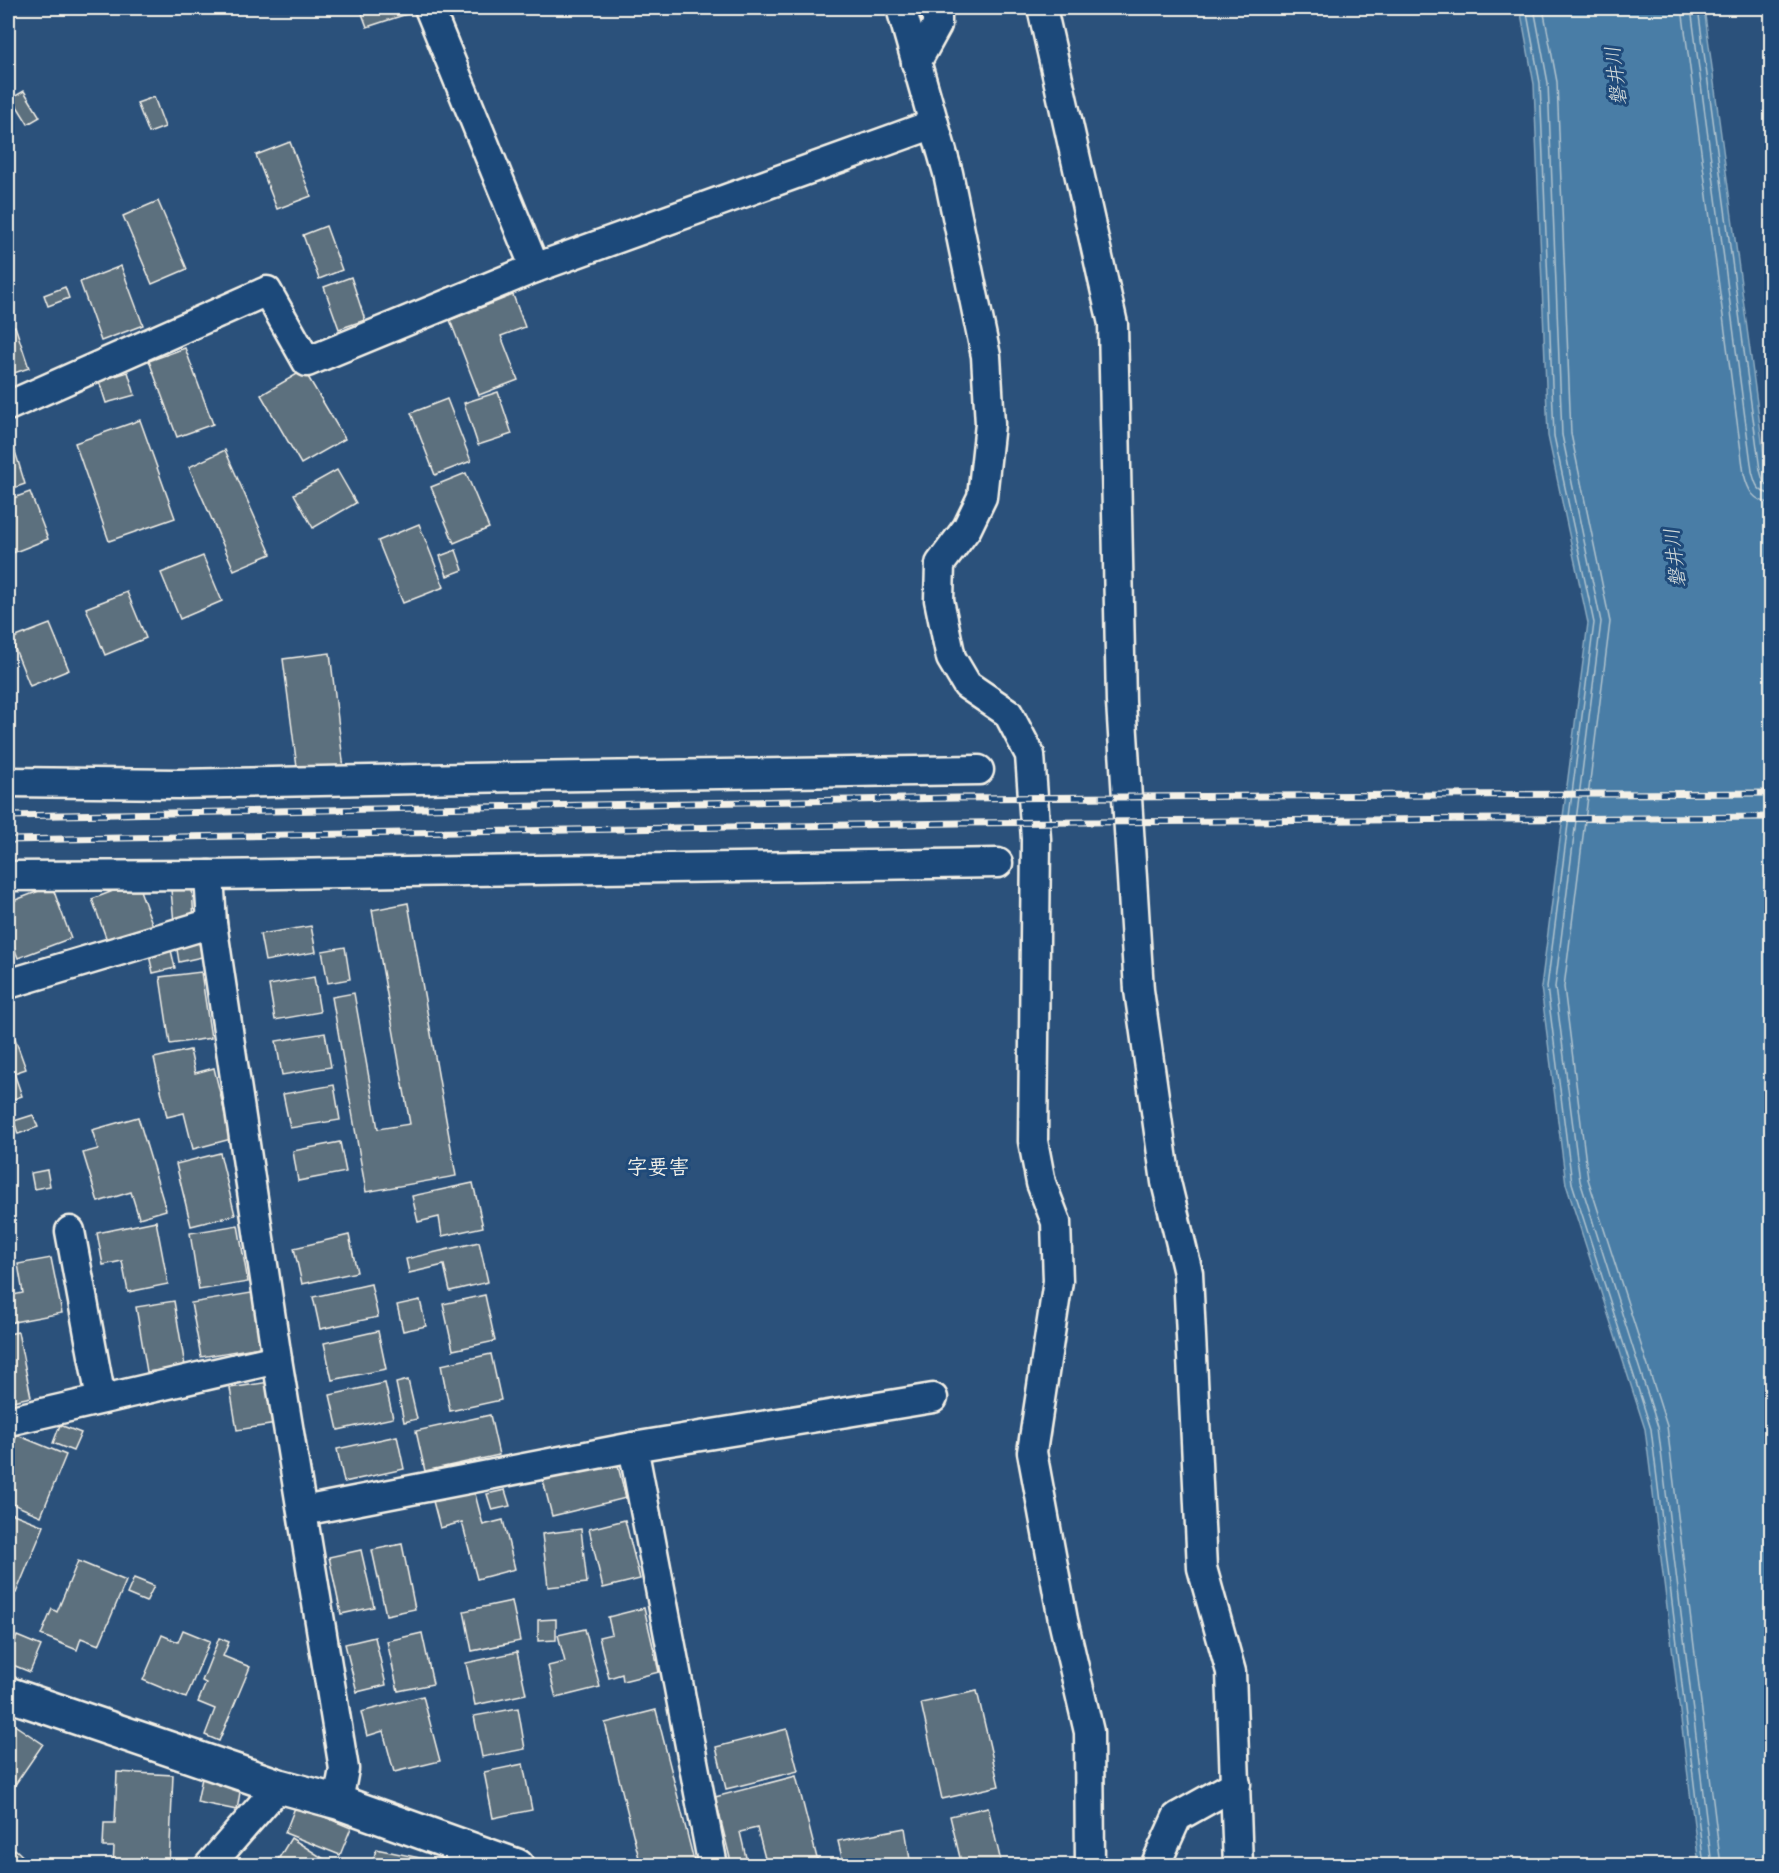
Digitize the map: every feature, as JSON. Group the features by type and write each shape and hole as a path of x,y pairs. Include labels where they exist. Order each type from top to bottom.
{"street":[{"path":"429,8 535,268"},
{"path":"901,8 948,173 986,356 990,424 982,497 967,528 940,564 939,600 951,658 967,685 1008,713 1030,755 1036,839 1033,1141 1041,1183 1056,1222 1058,1281 1032,1452 1063,1620 1089,1732 1090,1866"},
{"path":"916,63 937,26 937,8"},
{"path":"1042,8 1113,324 1121,702 1139,990 1166,1182 1188,1273 1202,1568 1231,1672 1238,1866"},
{"path":"8,406 267,291 307,362 535,268 934,124"},
{"path":"8,782 179,784 979,770"},
{"path":"8,876 998,863"},
{"path":"209,875 212,923 277,1359 344,1769 338,1802"},
{"path":"8,984 212,923"},
{"path":"70,1231 101,1399"},
{"path":"8,1421 277,1359"},
{"path":"303,1511 633,1447 933,1398"},
{"path":"633,1447 713,1866"},
{"path":"8,1694 279,1786 338,1802 461,1856 517,1866"},
{"path":"1155,1866 1177,1817 1236,1784"},
{"path":"209,1866 279,1786"}],"water":[{"name":"磐井川","path":"1520,8 1704,8 1766,470 1771,490 1771,1865 1699,1865 1645,1429 1566,1184 1541,987 1588,623 1548,436 1534,84"}],"building":[{"path":"360,8 408,8 410,13 367,27"},
{"path":"24,91 40,117 28,124 12,98"},
{"path":"154,97 165,127 149,133 137,103"},
{"path":"290,142 311,196 277,209 256,155"},
{"path":"158,201 187,269 152,284 123,216"},
{"path":"326,226 342,270 319,279 303,235"},
{"path":"121,266 143,325 101,341 80,282"},
{"path":"351,277 365,320 339,329 324,287"},
{"path":"65,287 69,298 48,306 44,295"},
{"path":"513,295 525,327 501,336 518,380 479,395 450,320"},
{"path":"15,326 29,368 8,375 8,329"},
{"path":"185,348 213,424 177,437 149,361"},
{"path":"304,370 345,439 301,464 261,395"},
{"path":"128,372 135,395 106,403 99,381"},
{"path":"498,392 512,434 478,445 464,403"},
{"path":"447,399 471,461 435,475 411,413"},
{"path":"140,420 175,518 109,541 75,443"},
{"path":"8,428 25,484 8,490"},
{"path":"225,450 271,554 234,570 189,467"},
{"path":"337,470 356,503 313,528 294,494"},
{"path":"466,473 489,528 454,543 431,487"},
{"path":"30,492 48,539 10,554 8,500"},
{"path":"419,524 444,587 403,603 378,541"},
{"path":"456,550 463,570 447,576 440,556"},
{"path":"203,556 222,601 180,619 161,573"},
{"path":"127,592 146,638 105,655 86,608"},
{"path":"50,624 69,670 30,686 11,639"},
{"path":"330,653 344,769 298,775 283,659"},
{"path":"137,882 153,926 108,943 92,899"},
{"path":"8,886 13,901 52,886 71,938 18,958 8,931"},
{"path":"192,888 194,921 174,923 171,890"},
{"path":"408,903 456,1176 366,1192 332,997 354,993 378,1129 410,1124 372,910"},
{"path":"311,926 316,952 265,961 260,934"},
{"path":"198,938 202,957 179,962 176,943"},
{"path":"345,947 350,979 328,983 322,951"},
{"path":"171,950 175,968 153,973 149,955"},
{"path":"201,972 211,1038 170,1044 160,977"},
{"path":"314,977 320,1012 275,1020 269,985"},
{"path":"8,1019 26,1069 14,1073 22,1096 8,1101"},
{"path":"325,1033 331,1067 282,1075 276,1041"},
{"path":"190,1050 195,1073 214,1068 231,1139 193,1149 184,1113 167,1117 154,1058"},
{"path":"334,1085 340,1120 290,1128 283,1094"},
{"path":"33,1115 38,1127 18,1134 14,1121"},
{"path":"138,1117 166,1210 139,1218 131,1192 98,1202 83,1153 98,1149 92,1130"},
{"path":"340,1142 346,1172 298,1181 293,1151"},
{"path":"220,1153 235,1215 191,1226 176,1164"},
{"path":"47,1170 50,1186 34,1189 31,1173"},
{"path":"473,1183 483,1227 442,1236 439,1217 418,1222 412,1196"},
{"path":"156,1221 168,1284 128,1292 122,1261 103,1265 97,1233"},
{"path":"238,1225 248,1282 199,1290 190,1233"},
{"path":"349,1235 357,1272 302,1284 294,1248"},
{"path":"479,1242 488,1282 450,1291 444,1265 409,1273 406,1259"},
{"path":"51,1258 62,1313 8,1323 8,1296 23,1293 18,1264"},
{"path":"371,1284 378,1317 320,1329 313,1297"},
{"path":"257,1292 266,1346 201,1357 191,1303"},
{"path":"485,1295 495,1341 453,1350 443,1304"},
{"path":"420,1300 426,1326 403,1331 397,1305"},
{"path":"174,1301 185,1366 147,1372 136,1307"},
{"path":"378,1331 386,1369 332,1380 324,1343"},
{"path":"18,1332 31,1397 8,1402 8,1334"},
{"path":"491,1354 501,1400 450,1411 441,1365"},
{"path":"408,1380 417,1419 404,1422 396,1383"},
{"path":"269,1382 276,1424 237,1430 230,1388"},
{"path":"385,1383 393,1418 338,1430 330,1395"},
{"path":"490,1415 499,1455 425,1471 416,1431"},
{"path":"60,1425 81,1433 73,1451 53,1443"},
{"path":"17,1435 66,1455 41,1516 8,1502 8,1458"},
{"path":"397,1436 404,1469 344,1482 337,1449"},
{"path":"617,1462 626,1498 552,1516 543,1480"},
{"path":"474,1490 483,1525 503,1520 515,1569 477,1579 462,1522 440,1528 433,1501"},
{"path":"505,1490 510,1506 492,1510 487,1494"},
{"path":"11,1513 44,1526 16,1593 8,1589 8,1523"},
{"path":"625,1520 640,1579 603,1588 589,1529"},
{"path":"581,1529 587,1583 548,1587 542,1534"},
{"path":"402,1544 415,1609 386,1615 372,1550"},
{"path":"361,1550 374,1607 341,1614 329,1557"},
{"path":"78,1561 126,1581 99,1645 81,1638 77,1650 41,1635 52,1609 57,1612"},
{"path":"134,1578 154,1586 146,1602 127,1594"},
{"path":"512,1601 520,1641 472,1651 464,1611"},
{"path":"8,1604 13,1606 8,1621"},
{"path":"644,1608 659,1672 623,1681 622,1674 609,1678 599,1637 612,1634 608,1617"},
{"path":"556,1619 556,1640 538,1641 538,1620"},
{"path":"585,1629 600,1687 556,1698 548,1666 565,1662 558,1635"},
{"path":"183,1630 210,1641 186,1698 143,1680 162,1635 178,1642"},
{"path":"422,1633 433,1684 398,1691 387,1641"},
{"path":"17,1636 41,1646 30,1672 8,1663"},
{"path":"375,1637 386,1685 357,1692 345,1644"},
{"path":"219,1638 229,1642 223,1656 250,1667 219,1741 205,1735 215,1709 198,1702 206,1683 202,1681"},
{"path":"517,1652 526,1694 475,1705 466,1663"},
{"path":"977,1691 999,1786 942,1799 921,1703"},
{"path":"423,1696 440,1761 394,1772 383,1731 367,1736 361,1712"},
{"path":"518,1708 525,1749 482,1757 474,1716"},
{"path":"656,1710 694,1861 675,1866 641,1866 605,1723"},
{"path":"10,1722 43,1744 8,1795 8,1725"},
{"path":"787,1729 798,1771 726,1789 716,1747"},
{"path":"523,1764 532,1810 493,1818 484,1772"},
{"path":"117,1772 173,1775 169,1866 113,1866 114,1847 103,1847 104,1823 115,1823"},
{"path":"796,1776 819,1866 767,1866 757,1828 740,1832 748,1866 732,1866 715,1797"},
{"path":"202,1778 241,1786 237,1810 197,1802"},
{"path":"296,1805 351,1828 340,1855 285,1833"},
{"path":"988,1807 1002,1866 962,1866 950,1816"},
{"path":"905,1828 911,1866 844,1866 838,1841"},
{"path":"291,1838 335,1866 274,1866"},
{"path":"15,1849 33,1866 8,1866 8,1858"},
{"path":"376,1849 430,1860 429,1866 372,1866"}],"railway":[{"path":"8,816 957,798 1772,793"},
{"path":"8,840 958,823 1772,817"}],"district":[{"name":"字要害","path":"658,1167"}]}
